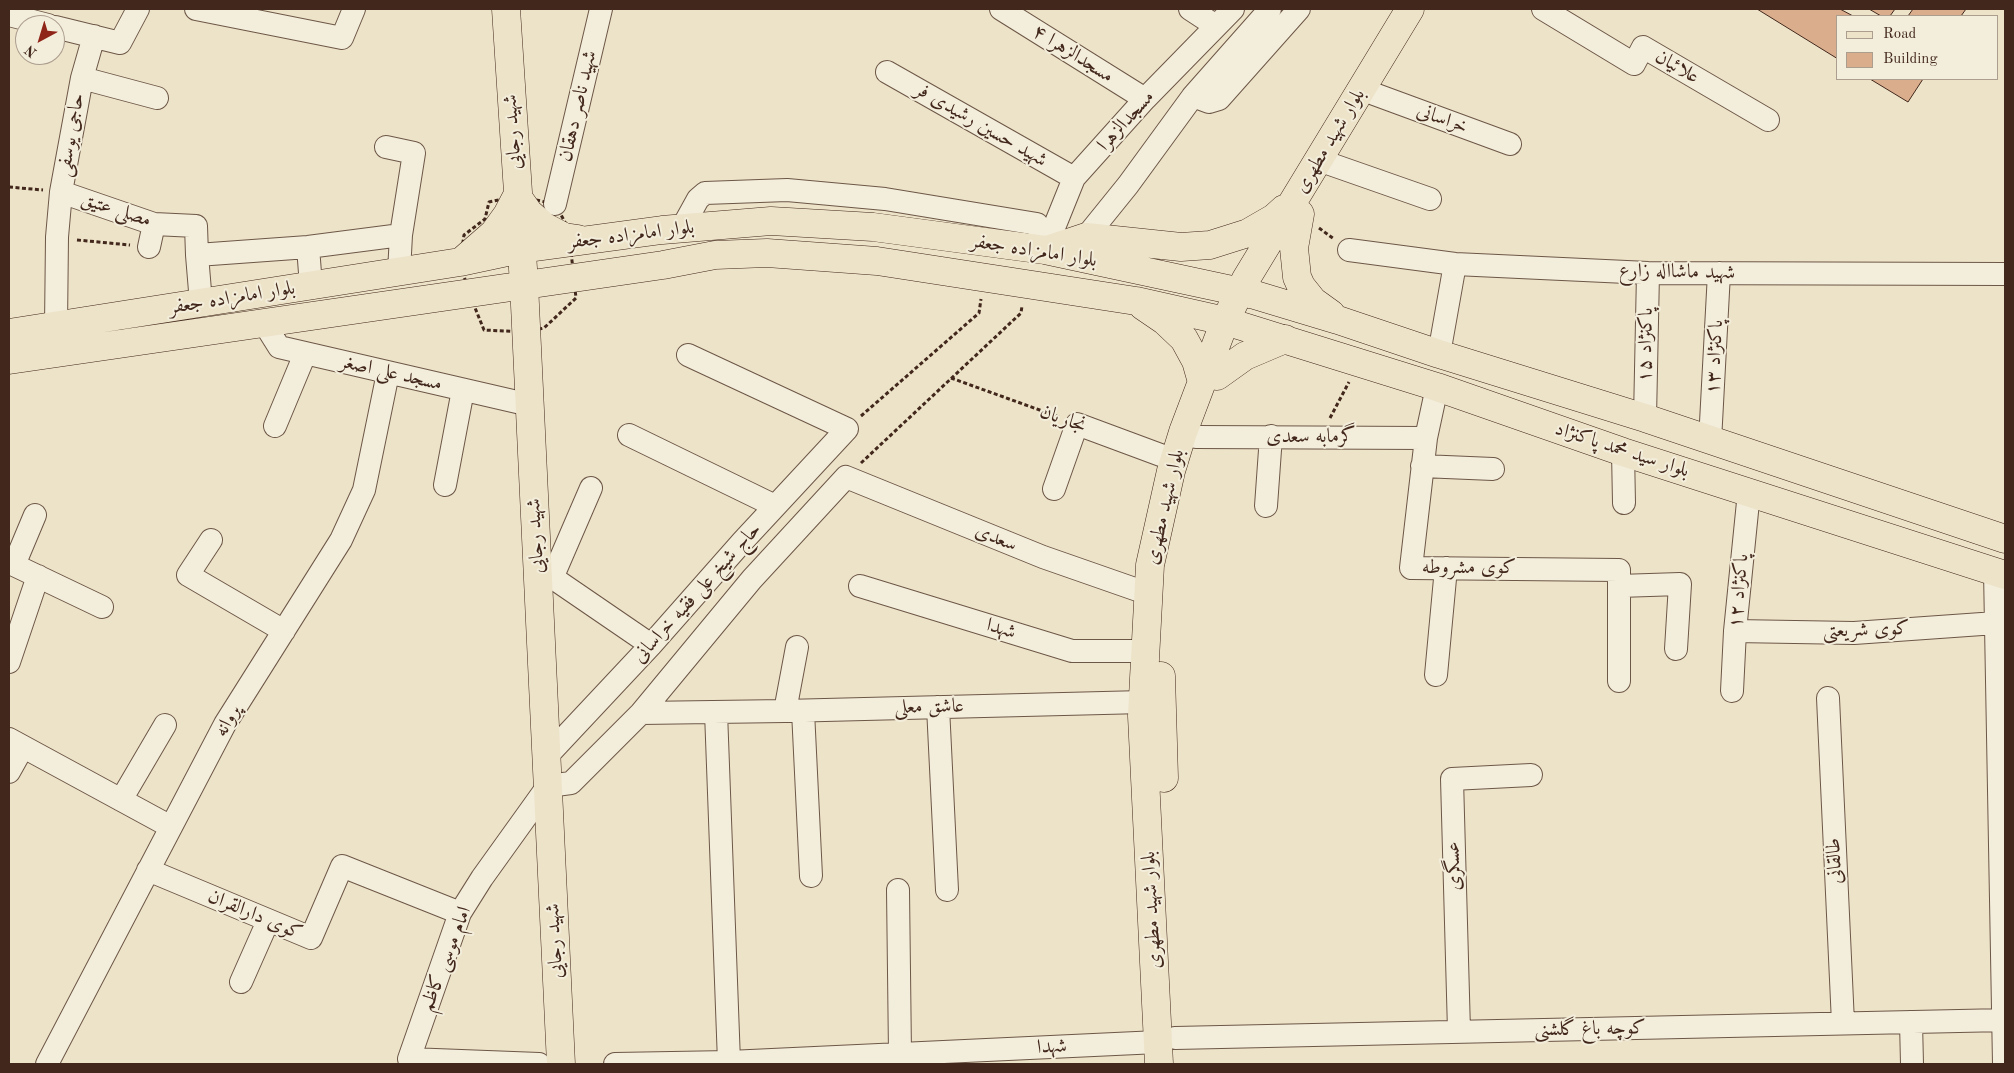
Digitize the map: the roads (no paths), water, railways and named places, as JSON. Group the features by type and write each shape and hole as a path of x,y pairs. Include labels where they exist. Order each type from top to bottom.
{"main road":[{"name":"شهید رجایی","path":"506,9 530,405 545,572 546,757 561,1064"},
{"name":"بلوار شهید مطهری","path":"1176,1064 1164,1048 1142,716 1150,565 1174,460 1232,323 1410,9"},
{"name":"بلوار شهید مطهری","path":"1298,206 1330,164 1374,94 1423,9"},
{"path":"442,297 452,290 453,278 448,264 478,248 507,215 517,196 529,213 545,227 564,236 585,240"},
{"path":"1045,250 1086,237 1181,247 1210,244 1248,233 1298,206"},
{"path":"1298,206 1294,248 1297,277 1301,286 1313,301 1338,320"},
{"name":"بلوار امامزاده جعفر","path":"9,333 448,264 521,249 682,228 771,220 873,227 1045,250 1248,294"},
{"name":"بلوار امامزاده جعفر","path":"9,360 715,255 767,253 877,261 1026,282 1136,301 1232,323"},
{"path":"526,332 532,311 543,292 560,279"},
{"path":"477,291 496,302 526,332"},
{"name":"بلوار سید محمد پاکنژاد","path":"1248,294 1338,320 1439,354 1645,418 2005,539"},
{"path":"1136,301 1165,321 1184,339 1209,379 1245,356 1285,339"},
{"name":"بلوار سید محمد پاکنژاد","path":"1232,323 1437,387 1623,452 2000,573"},
{"name":"بلوار شهید مطهری","path":"1164,1048 1162,636 1164,582 1168,550 1209,379"},
{"path":"1675,468 1683,431"}],"street":[{"path":"65,29 120,43 138,9"},
{"path":"196,9 244,13 342,38 354,9"},
{"name":"شهید ناصر دهقان","path":"555,204 601,9"},
{"name":"مسجدالزهرا ۴","path":"1001,9 1145,98"},
{"path":"1190,9 1216,26"},
{"name":"مسجدالزهرا","path":"1045,250 1074,178 1145,98 1233,9"},
{"path":"1086,237 1128,185 1193,96 1270,9"},
{"path":"1193,96 1209,102 1220,99 1299,9"},
{"name":"علائیان","path":"1543,9 1634,64 1643,47 1768,120"},
{"name":"حاجی یوسفی","path":"56,326 56,237 61,192 82,78 94,36"},
{"name":"شهید حسین رشیدی فر","path":"887,72 1074,178"},
{"name":"حاجی یوسفی","path":"82,78 157,98"},
{"name":"خراسانی","path":"1374,94 1510,144"},
{"path":"386,147 414,153 401,235 399,272"},
{"path":"1330,164 1430,199"},
{"name":"مصلی عتیق","path":"61,192 154,224 196,226 197,255"},
{"path":"149,247 154,224"},
{"path":"201,303 197,255 308,247 401,235"},
{"path":"308,247 311,286"},
{"name":"شهید ماشااله زارع","path":"1349,250 1455,264 1648,273 2005,274"},
{"path":"1439,354 1455,264"},
{"name":"پاکنژاد ۱۵","path":"1645,418 1648,273"},
{"name":"پاکنژاد ۱۳","path":"1710,441 1719,273"},
{"name":"مسجد علی اصغر","path":"264,323 279,347 530,405"},
{"path":"275,426 305,354"},
{"name":"حاج شیخ علی فقیه خراسانی","path":"546,757 651,645 846,428 688,355"},
{"name":"پروانه","path":"47,1064 225,724 342,540 364,490 388,373"},
{"name":"کوی مشروطه","path":"1437,387 1426,438 1411,568 1446,568 1619,578 1680,584 1676,649"},
{"path":"445,485 463,390"},
{"name":"نجاریان","path":"1054,489 1077,424 1174,460"},
{"path":"629,435 775,506"},
{"path":"1266,506 1271,436"},
{"name":"گرمابه سعدی","path":"1196,437 1426,438"},
{"path":"1623,452 1624,503"},
{"path":"1422,466 1493,469"},
{"name":"حاج شیخ علی فقیه خراسانی","path":"548,786 571,783 641,713 752,579 846,477"},
{"name":"سعدی","path":"846,477 1043,557 1149,594"},
{"path":"591,488 545,572 651,645"},
{"name":"پاکنژاد ۱۲","path":"1732,691 1735,631 1749,492"},
{"path":"35,515 14,565 102,607"},
{"path":"211,540 188,575 284,631"},
{"path":"1436,675 1446,568"},
{"path":"2000,573 1996,623 2001,680 2004,1064"},
{"path":"11,651 38,576"},
{"path":"1619,578 1619,681"},
{"name":"شهدا","path":"860,586 1072,651 1145,650"},
{"name":"کوی شریعتی","path":"1735,631 1854,633 1996,623"},
{"path":"797,647 794,711 811,876"},
{"name":"طالقانی","path":"1828,698 1843,1023"},
{"name":"عاشق معلی","path":"641,713 1143,702"},
{"path":"938,707 946,890"},
{"path":"716,712 729,1062"},
{"path":"121,800 164,726"},
{"path":"9,772 16,743 171,827"},
{"name":"عسگری","path":"1459,1032 1452,779 1531,775"},
{"name":"امام موسی کاظم","path":"410,1061 460,914 482,878 548,786"},
{"name":"کوی دارالقران","path":"148,870 311,938 342,866 460,914"},
{"path":"898,890 900,1054"},
{"path":"240,982 268,921"},
{"name":"کوچه باغ گلشنی","path":"1164,1048 1459,1032 2004,1020"},
{"path":"1910,1022 1912,1064"},
{"name":"شهدا","path":"615,1064 729,1062 900,1054 1063,1055 1164,1048"},
{"path":"410,1061 539,1064"}]}
